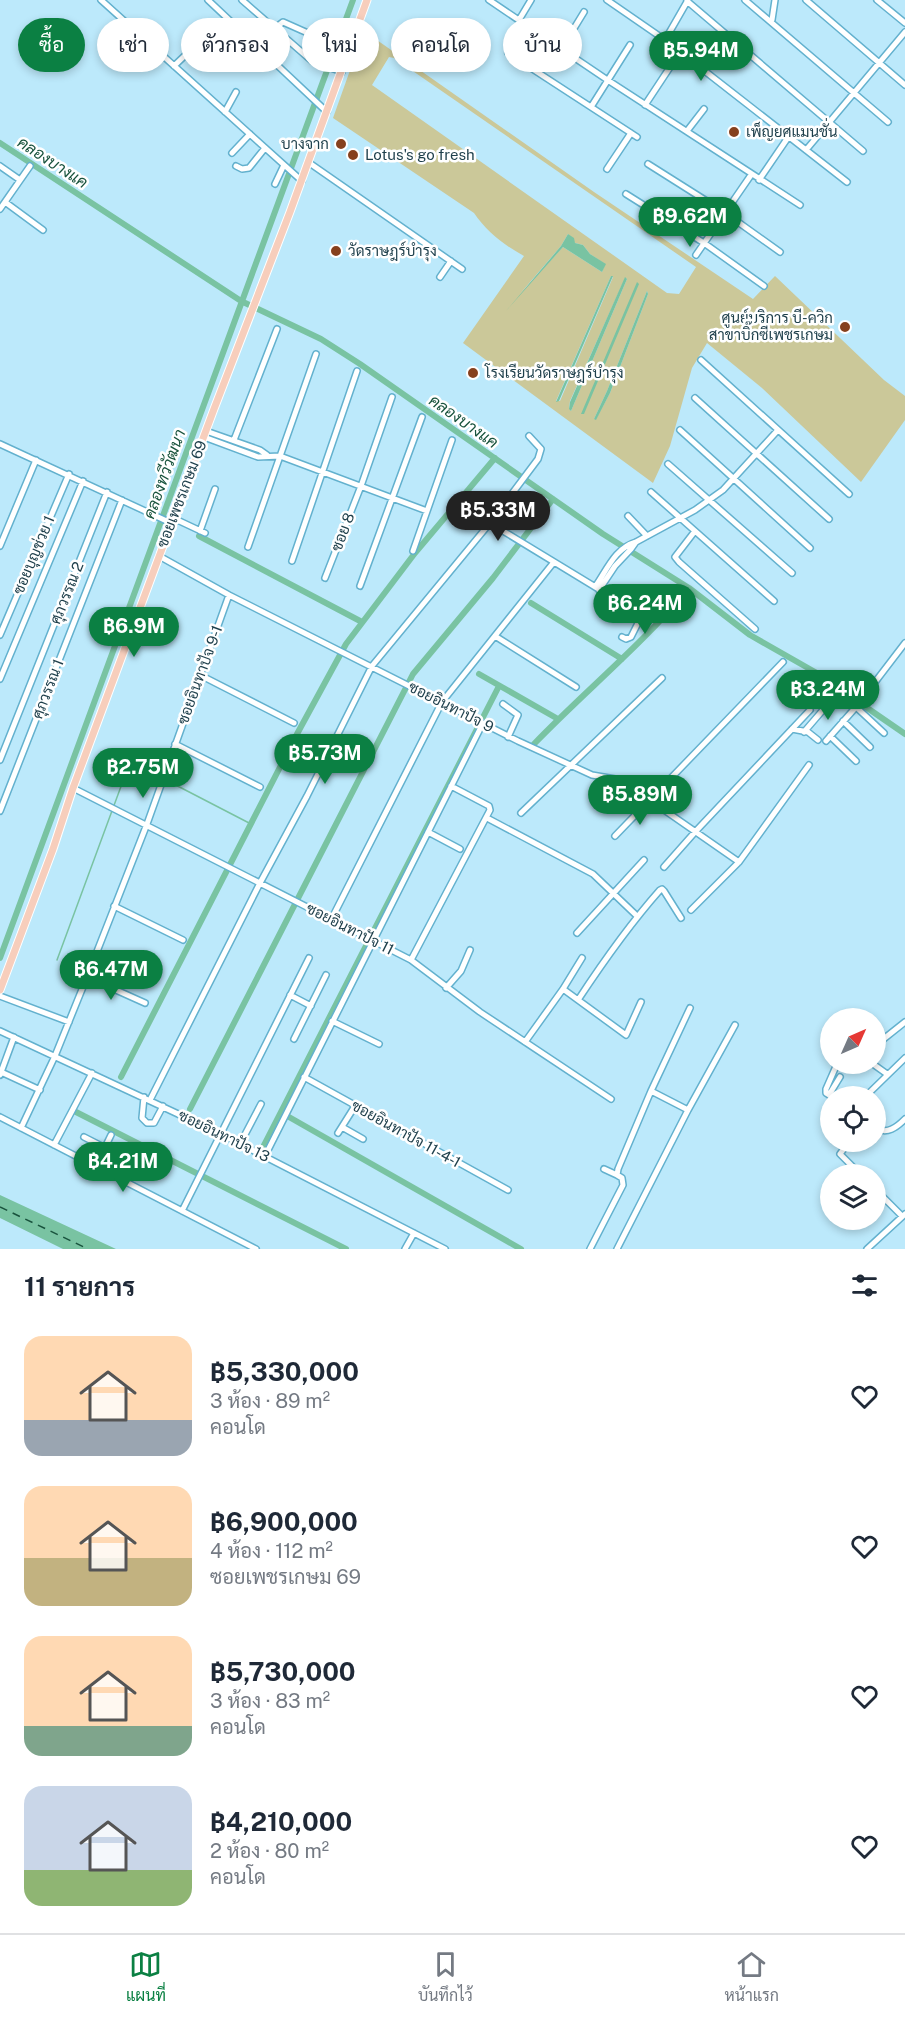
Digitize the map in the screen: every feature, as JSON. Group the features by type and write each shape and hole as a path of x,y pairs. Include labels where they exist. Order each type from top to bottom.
{"main road":[{"name":"ซอยเพชรเกษม 69","path":"360,18 367,0"},
{"name":"ซอยเพชรเกษม 69","path":"0,990 171,521 250,318 299,178 309,162 339,72"}],"street":[{"path":"101,0 121,18"},
{"path":"208,0 325,110"},
{"path":"489,0 516,18"},
{"path":"520,18 531,0"},
{"path":"607,0 665,40 848,182"},
{"path":"745,0 888,122"},
{"path":"772,20 775,0"},
{"path":"806,0 905,85"},
{"path":"877,0 905,23"},
{"path":"244,1 262,18"},
{"path":"665,40 688,1 863,151"},
{"path":"580,18 584,12"},
{"path":"806,150 905,32"},
{"path":"290,43 302,54"},
{"path":"591,107 630,45"},
{"path":"645,105 680,52"},
{"path":"174,66 181,60"},
{"path":"169,61 299,178"},
{"path":"582,62 800,206"},
{"path":"537,72 634,135 607,169"},
{"path":"225,112 236,92"},
{"path":"687,131 704,109"},
{"path":"232,153 250,134"},
{"path":"759,180 789,136"},
{"path":"236,166 242,169 249,168 265,148"},
{"path":"309,162 462,269"},
{"path":"648,164 724,212 780,252"},
{"path":"275,184 285,165"},
{"path":"0,166 20,180"},
{"path":"0,208 30,166"},
{"path":"696,255 751,175"},
{"path":"626,194 704,243 764,286"},
{"path":"5,202 43,230"},
{"path":"440,277 451,261"},
{"path":"234,440 277,329"},
{"path":"248,546 316,354"},
{"path":"700,360 849,494"},
{"path":"292,561 357,371"},
{"name":"ซอย 8","path":"325,578 361,486 392,397"},
{"path":"695,398 829,519"},
{"path":"360,586 422,417"},
{"path":"680,430 810,548"},
{"path":"597,588 622,553 636,542 710,500 735,478 778,430"},
{"path":"205,434 234,440 267,455"},
{"path":"205,434 258,457 280,456 427,511"},
{"path":"164,1106 154,1123 147,1123 142,1118 147,1099 307,796 372,666 490,523 538,459 541,448 529,436"},
{"path":"413,551 452,440"},
{"path":"0,444 158,517 203,532 215,489"},
{"path":"0,546 36,460"},
{"path":"668,464 792,573"},
{"name":"ซอยบุญช่วย 1","path":"0,635 69,474"},
{"path":"0,679 83,481"},
{"name":"ศุภวรรณ 2","path":"0,760 107,492"},
{"path":"651,492 774,601"},
{"name":"ศุภวรรณ 1","path":"0,811 122,500"},
{"path":"628,516 647,536"},
{"path":"490,523 637,612 639,621 631,637 626,639 622,637"},
{"path":"695,531 675,557 755,629"},
{"name":"ซอยอินทาปัจ 9","path":"159,556 230,595 508,736 592,775 621,780 739,862"},
{"path":"331,920 442,702 554,562"},
{"name":"ซอยอินทาปัจ 9-1","path":"21,1128 56,1056 147,824 230,595"},
{"path":"495,636 576,687"},
{"path":"856,761 828,738 903,651 905,643"},
{"path":"615,836 783,662"},
{"path":"200,675 294,723"},
{"path":"521,813 662,678"},
{"path":"804,732 835,696"},
{"path":"502,705 518,715 508,736"},
{"path":"856,707 884,733"},
{"path":"664,867 695,831 810,710"},
{"path":"843,721 870,747"},
{"path":"265,1156 371,940 483,723"},
{"path":"792,729 811,734 818,740"},
{"path":"175,744 260,787"},
{"path":"691,910 739,862 809,765"},
{"path":"411,960 491,808 451,786"},
{"name":"ซอยอินทาปัจ 11","path":"73,788 117,808 411,960 446,988 611,1099"},
{"path":"487,818 593,874 637,916"},
{"path":"428,832 460,849"},
{"path":"577,933 644,860"},
{"path":"578,1000 606,957 637,916 662,889 681,918"},
{"path":"114,906 183,940"},
{"path":"446,988 460,971 470,950"},
{"path":"182,1211 309,958"},
{"path":"525,1042 582,958"},
{"path":"294,1038 326,975"},
{"path":"87,977 145,1003"},
{"path":"563,989 626,1035 641,1002"},
{"path":"290,995 311,1006"},
{"path":"0,996 69,1022"},
{"path":"617,1175 651,1091 690,1008"},
{"path":"332,1021 379,1044"},
{"path":"886,1038 905,1022"},
{"path":"617,1249 688,1110 735,1025"},
{"name":"ซอยอินทาปัจ 13","path":"0,1031 164,1106 445,1249"},
{"path":"14,1037 0,1073 40,1090"},
{"path":"876,1086 905,1058"},
{"path":"54,1145 93,1073"},
{"name":"ซอยอินทาปัจ 11-4-1","path":"304,1077 508,1190"},
{"path":"835,1086 840,1077"},
{"path":"651,1091 688,1110"},
{"path":"240,1144 261,1104"},
{"path":"338,1133 355,1106"},
{"path":"0,1117 256,1249"},
{"path":"886,1131 903,1124"},
{"path":"342,1127 363,1138"},
{"path":"96,1166 111,1135"},
{"path":"84,1137 125,1158"},
{"path":"842,1152 840,1154 850,1164"},
{"path":"590,1249 623,1185 622,1178 604,1169"},
{"path":"867,1249 904,1215 886,1199"},
{"path":"405,1249 414,1233"}],"shaded area":[{"path":"379,42 391,50 391,57 389,57 372,85 667,293 679,294 696,267 414,72 423,72 594,192 753,299 775,276 884,380 905,396 905,420 861,482 762,388 707,343 692,368 670,446 653,483 463,343 524,256 496,237 474,213 333,118 349,72 379,72","holes":["568,234 575,243 583,245 590,254 605,264 602,272 563,247 519,295 561,246","611,276 613,277 560,401 556,401","625,278 627,279 571,411 570,401","647,291 648,294 610,393 594,419"]},
{"path":"568,234 574,238 575,243 583,245 590,254 606,264 602,272 563,247 506,311 561,246"},
{"path":"611,276 613,276 559,401 556,402"},
{"path":"625,277 627,279 571,411 570,402"},
{"path":"637,282 639,284 584,414 581,414"},
{"path":"647,291 648,294 610,393 596,420 594,419"},
{"path":"0,1195 116,1249 63,1249 0,1218"}],"waterway":[{"name":"คลองทวีวัฒนา","path":"0,958 353,0"},
{"name":"คลองบางแค","path":"0,143 241,301 321,339 360,364 603,534 689,588 750,635 815,672 905,734"},
{"path":"121,1077 297,734 346,644 415,553 495,458"},
{"path":"190,1109 413,674 493,578 553,499"},
{"path":"199,536 362,622"},
{"path":"534,744 652,629 689,588"},
{"path":"531,603 622,659"},
{"path":"479,674 558,719"},
{"path":"262,1149 499,686"},
{"path":"57,960 130,762 162,778"},
{"path":"166,780 251,824"},
{"path":"76,1112 346,1249"},
{"path":"289,1117 521,1249"}],"ferry route":[{"path":"0,1207 88,1249"}],"place":[{"name":"เพ็ญยศแมนชั่น","path":"734,132"},
{"name":"บางจาก","path":"341,144"},
{"name":"Lotus's go fresh","path":"353,155"},
{"name":"วัดราษฎร์บำรุง","path":"336,251"},
{"name":"ศูนย์บริการ บี-ควิก สาขาบิ๊กซีเพชรเกษม","path":"845,327"},
{"name":"โรงเรียนวัดราษฎร์บำรุง","path":"473,373"}]}
